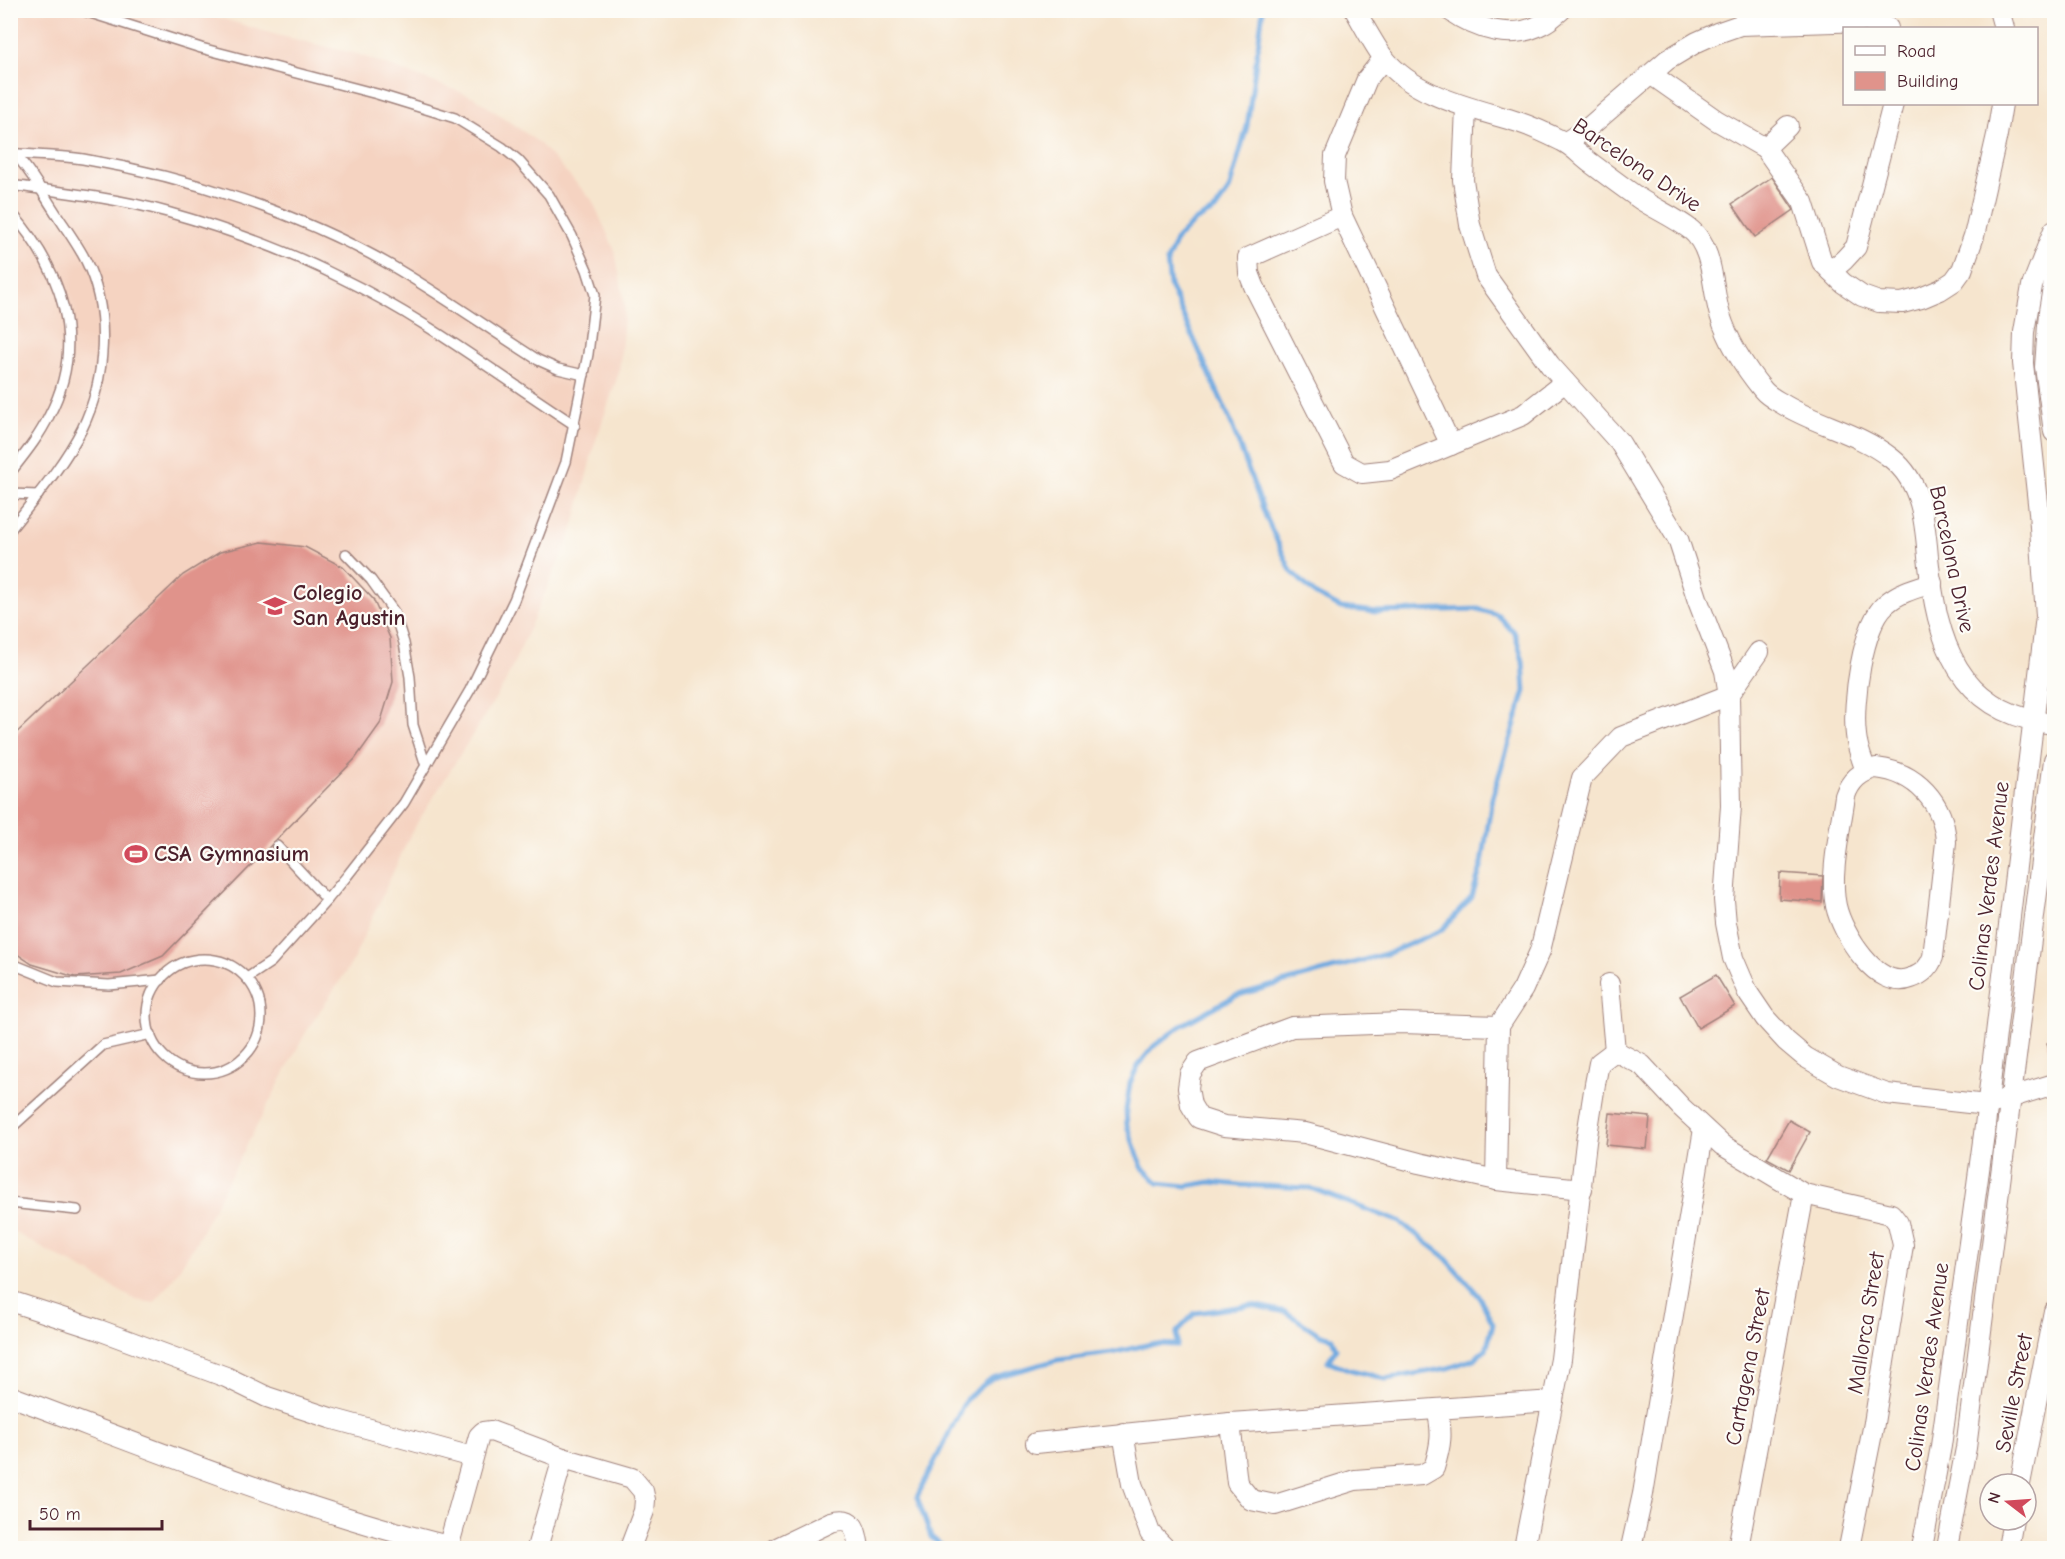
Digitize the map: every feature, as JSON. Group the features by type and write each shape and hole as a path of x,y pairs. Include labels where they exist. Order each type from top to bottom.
{"street":[{"name":"Barcelona Drive","path":"1355,10 1384,58 1415,84 1432,94 1520,123 1566,142 1590,163 1642,200 1694,231 1708,256 1720,315 1734,348 1766,394 1793,410 1872,446 1893,460 1911,481 1920,502 1926,528 1938,623 1946,645 1966,681 1979,695 1994,705 2034,722 2055,724"},
{"path":"1449,10 1466,22 1486,29 1506,32 1524,31 1542,24 1561,10"},
{"path":"1999,10 2004,27"},
{"path":"1566,142 1588,128 1667,60 1697,42 1740,25 1866,21 1885,27"},
{"path":"1384,58 1367,79 1335,156 1334,181 1342,216 1451,445"},
{"path":"1652,75 1716,120 1764,148 1803,202 1822,262 1843,283 1862,296 1879,302 1902,303 1921,298 1954,281 1962,270 1974,236 2002,105"},
{"path":"1831,271 1856,247 1893,105"},
{"path":"1466,107 1463,180 1470,225 1486,276 1523,329 1565,382 1620,442 1678,539 1698,601 1725,671 1730,695 1731,806 1724,900 1733,958 1748,993 1765,1018 1786,1041 1805,1057 1838,1076 1887,1094 1987,1105 2055,1084"},
{"path":"1764,148 1788,126"},
{"path":"1342,216 1248,258 1249,273 1254,286 1344,463 1362,473 1390,470 1523,415 1565,382"},
{"name":"Colinas Verdes Avenue","path":"1922,1548 1941,1446 1987,1105 2046,616 2039,512 2023,363 2032,286 2055,230"},
{"path":"2055,282 2049,311 2045,367 2055,432"},
{"path":"1866,771 1859,751 1854,719 1863,653 1869,634 1885,604 1902,593 1932,583"},
{"path":"1496,1180 1499,1026 1523,989 1540,951 1582,778 1621,737 1730,695 1760,652"},
{"path":"1947,1548 1966,1448 2055,760"},
{"path":"1876,768 1893,771 1916,784 1931,797 1944,824 1946,842 1933,957 1924,972 1907,980 1899,981 1873,968 1858,952 1842,926 1836,905 1834,882 1845,796 1854,780 1866,771 1876,768"},
{"path":"1524,1548 1561,1359 1586,1142 1599,1063 1615,1051 1609,984"},
{"path":"1499,1026 1401,1023 1292,1027 1198,1062 1190,1074 1188,1088 1191,1105 1199,1118 1224,1126 1305,1133 1419,1163 1496,1180 1582,1189"},
{"name":"Mallorca Street","path":"1615,1051 1642,1065 1722,1145 1804,1194 1891,1214 1898,1223 1903,1245 1874,1423 1849,1548"},
{"path":"1631,1548 1643,1494 1704,1129"},
{"name":"Cartagena Street","path":"1738,1548 1804,1194"},
{"path":"10,1301 226,1377 267,1397 320,1415 472,1457"},
{"name":"Seville Street","path":"2022,1472 2055,1311"},
{"path":"10,1396 219,1475 388,1531 448,1547 479,1436 483,1432 491,1431 563,1458 632,1478 638,1484 645,1500 644,1511 630,1548"},
{"path":"1036,1443 1230,1424 1553,1401"},
{"path":"1230,1424 1237,1483 1251,1500 1275,1505 1354,1480 1422,1475 1428,1472 1434,1468 1441,1445 1441,1425 1437,1409"},
{"path":"1123,1433 1132,1484 1150,1533 1165,1548"},
{"path":"537,1548 563,1458"},
{"path":"777,1548 831,1521 840,1519 849,1521 856,1529 859,1548"},
{"path":"2008,1548 2011,1532"}],"lane":[{"path":"81,10 201,48 377,94 455,118 501,147 533,175 549,195 572,236 595,295 584,375 566,462 514,600 470,690 405,803 327,900 271,962 247,978"},
{"path":"12,152 84,160 180,180 271,211 322,231 391,266 538,360 558,369 584,375"},
{"path":"10,530 59,466 81,430 93,402 100,370 102,332 100,304 86,262 12,152"},
{"path":"10,185 81,195 165,211 236,234 340,277 432,329 575,425"},
{"path":"10,212 26,230 58,284 68,339 60,391 50,415 32,445 10,473"},
{"path":"10,494 38,495"},
{"path":"346,554 371,580 394,612 404,643 410,677 413,725 426,766"},
{"path":"277,846 327,900"},
{"path":"201,959 226,963 247,978 259,999 261,1022 254,1045 247,1054 228,1068 204,1073 182,1069 162,1055 151,1035 148,1022 151,996 161,980 176,967 201,959"},
{"path":"10,963 57,982 109,985 161,980"},
{"path":"10,1129 103,1045 151,1035"},
{"path":"10,1203 77,1210"}],"shaded area":[{"name":"Colegio San Agustin","path":"11,11 197,11 277,35 357,54 474,97 538,142 592,200 615,251 625,306 619,372 594,446 573,529 505,683 411,833 351,964 306,1032 195,1244 154,1303 136,1300 11,1230"}],"building":[{"path":"1772,177 1794,210 1755,237 1732,204"},
{"name":"CSA Gymnasium","path":"262,542 305,547 343,567 373,599 390,638 393,682 380,724 355,759 163,956 121,974 75,977 32,964 10,949 10,739 183,575 220,552"},
{"path":"1780,873 1823,876 1822,902 1779,899"},
{"path":"1716,975 1735,1006 1698,1028 1680,996"},
{"path":"2054,1039 2054,1062 2047,1043"},
{"path":"1610,1113 1650,1117 1647,1149 1606,1145"},
{"path":"1789,1120 1810,1132 1789,1170 1767,1158"}],"waterway":[{"path":"944,1548 931,1537 917,1497 966,1399 992,1378 1057,1360 1112,1353 1151,1344 1177,1345 1177,1332 1195,1313 1252,1305 1286,1312 1319,1334 1332,1338 1336,1349 1328,1361 1386,1379 1448,1368 1474,1359 1486,1349 1493,1324 1479,1296 1443,1255 1400,1222 1310,1188 1210,1182 1187,1186 1158,1183 1142,1167 1127,1126 1126,1110 1130,1083 1139,1064 1154,1046 1182,1025 1235,996 1389,953 1442,930 1472,897 1482,864 1492,798 1525,691 1523,661 1515,634 1498,615 1478,609 1377,612 1341,608 1316,595 1291,571 1266,517 1228,415 1170,286 1167,261 1177,238 1195,221 1215,210 1229,190 1247,126 1263,10"}],"place":[{"name":"Colegio San Agustin","path":"275,606"},
{"name":"CSA Gymnasium","path":"136,854"}]}
